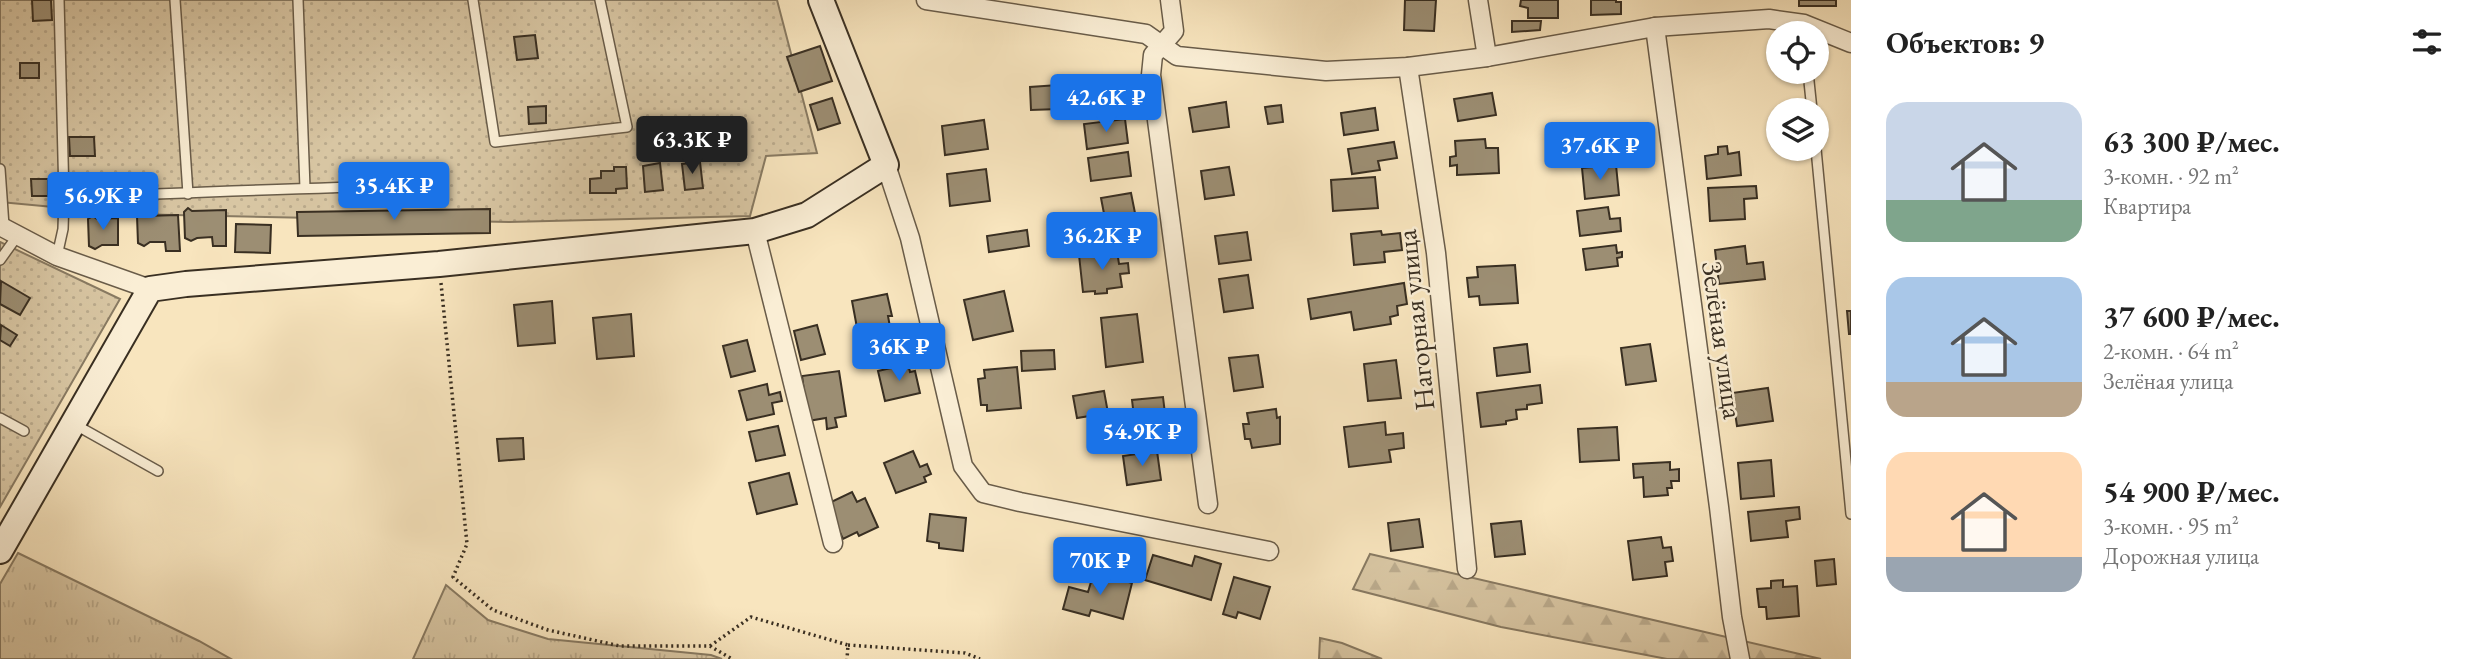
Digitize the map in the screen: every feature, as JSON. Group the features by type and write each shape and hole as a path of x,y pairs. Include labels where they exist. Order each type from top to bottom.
{"street":[{"path":"821,0 886,165 910,238 962,466 983,492 1020,502 1269,551"},
{"path":"926,0 1146,34 1177,56 1326,71 1408,67 1487,57 1655,27 1769,19 1776,21"},
{"path":"1170,0 1174,31 1153,55 1151,75 1208,504"},
{"path":"1478,0 1487,57"},
{"path":"1768,0 1769,19"},
{"name":"Зелёная улица","path":"1655,27 1732,617 1740,659"},
{"path":"1829,36 1851,43"},
{"name":"Нагорная улица","path":"1408,67 1436,253 1467,569"},
{"path":"7,229 57,256 150,289 439,264 755,232 807,215 886,165"},
{"path":"755,232 833,543"},
{"path":"0,551 150,289"}],"lane":[{"path":"57,256 63,229 64,197 59,0"},
{"path":"176,0 188,194"},
{"path":"298,0 306,188"},
{"path":"473,0 495,142 627,127 600,0"},
{"path":"1817,161 1851,514"},
{"path":"0,169 7,229 0,260"},
{"path":"64,197 401,186"},
{"path":"0,418 24,431"},
{"path":"73,423 158,471"}],"path":[{"path":"439,264 467,544 453,578 493,610 548,630 620,646 710,646 732,659"},
{"path":"710,646 751,617 848,645 965,653 980,659"},
{"path":"848,645 848,659"}],"green space":[{"path":"0,0 777,0 817,153 766,156 750,216 509,222 128,214 0,202"},
{"path":"0,242 120,299 0,507"},
{"path":"18,553 231,659 0,659 0,584"},
{"path":"1370,554 1821,659 1667,659 1501,627 1353,589"},
{"path":"446,585 488,620 548,639 711,655 722,659 413,659"},
{"path":"1320,638 1342,643 1382,659 1319,659"}],"building":[{"path":"32,0 51,0 52,20 33,21"},
{"path":"1405,0 1436,0 1434,31 1404,30"},
{"path":"1521,0 1558,0 1558,18 1528,18 1528,8 1520,6"},
{"path":"1591,0 1621,2 1621,14 1591,15"},
{"path":"1799,0 1836,0 1836,6 1799,6"},
{"path":"1512,21 1541,21 1540,30 1512,32"},
{"path":"535,35 538,58 517,60 514,37"},
{"path":"820,46 832,81 799,92 787,57"},
{"path":"20,63 39,63 39,78 20,78"},
{"path":"1124,77 1125,108 1097,110 1095,79"},
{"path":"1058,85 1059,109 1031,110 1030,87"},
{"path":"1492,93 1496,115 1458,121 1454,99"},
{"path":"832,98 840,123 818,130 810,105"},
{"path":"1226,102 1229,127 1193,132 1189,108"},
{"path":"1281,105 1283,122 1268,124 1265,107"},
{"path":"546,106 546,123 529,124 528,107"},
{"path":"1375,108 1378,130 1344,135 1341,113"},
{"path":"1125,119 1128,143 1087,149 1084,124"},
{"path":"984,120 988,149 945,155 942,126"},
{"path":"1605,128 1607,156 1582,158 1580,130"},
{"path":"69,137 94,137 95,156 70,156"},
{"path":"1485,139 1486,148 1498,148 1499,173 1457,175 1457,165 1450,166 1450,157 1456,156 1455,141"},
{"path":"1394,142 1397,158 1378,161 1380,170 1352,174 1348,149"},
{"path":"1727,146 1728,154 1739,152 1741,175 1707,179 1705,156 1718,154 1718,147"},
{"path":"1128,152 1131,176 1091,181 1088,158"},
{"path":"700,162 703,188 685,190 682,164"},
{"path":"660,163 663,190 645,192 643,166"},
{"path":"1616,165 1619,195 1585,199 1582,168"},
{"path":"614,167 626,167 627,188 616,189 616,193 590,193 590,179 601,178 601,171 614,171"},
{"path":"1229,167 1234,195 1205,199 1201,171"},
{"path":"986,169 990,201 950,206 947,174"},
{"path":"1375,177 1378,208 1333,211 1331,180"},
{"path":"31,179 48,179 48,196 32,196"},
{"path":"1756,186 1757,198 1744,199 1745,219 1710,221 1708,188"},
{"path":"1131,193 1136,218 1106,224 1101,198"},
{"path":"1608,207 1610,219 1620,218 1621,231 1580,236 1577,211"},
{"path":"188,208 192,211 226,210 226,246 213,246 212,237 191,241 185,238 184,212"},
{"path":"490,209 490,233 298,236 297,212"},
{"path":"141,213 145,216 178,215 180,251 166,251 165,242 150,242 144,246 138,243 137,216"},
{"path":"93,216 97,219 118,218 118,245 102,245 95,249 89,246 88,219"},
{"path":"236,224 271,225 270,253 235,252"},
{"path":"1027,230 1029,246 989,252 987,236"},
{"path":"1381,231 1382,235 1400,233 1402,250 1384,252 1385,262 1354,265 1351,234"},
{"path":"1247,232 1251,260 1219,264 1215,236"},
{"path":"1616,245 1617,253 1622,252 1622,257 1617,258 1618,266 1586,270 1583,249"},
{"path":"1745,246 1747,264 1763,262 1765,279 1719,284 1715,250"},
{"path":"1117,251 1119,264 1128,263 1129,273 1120,274 1122,287 1107,289 1107,293 1083,292 1079,255"},
{"path":"1515,265 1518,303 1480,305 1479,296 1469,297 1467,278 1478,277 1477,267"},
{"path":"1248,275 1253,308 1224,312 1219,279"},
{"path":"1,281 30,298 20,315 0,304"},
{"path":"1404,283 1407,304 1397,306 1398,315 1390,317 1391,324 1354,330 1351,312 1311,319 1308,299"},
{"path":"1004,291 1013,331 973,340 964,300"},
{"path":"887,294 892,316 888,316 890,327 858,333 852,301"},
{"path":"552,301 555,343 518,346 514,305"},
{"path":"1847,311 1851,311 1851,334 1849,334"},
{"path":"631,314 634,356 597,359 593,318"},
{"path":"1137,314 1143,362 1106,367 1101,318"},
{"path":"1,325 17,335 10,346 0,340"},
{"path":"817,325 825,354 801,360 794,331"},
{"path":"747,340 755,371 731,377 723,346"},
{"path":"1527,344 1530,372 1497,376 1494,348"},
{"path":"1650,344 1656,381 1626,385 1621,348"},
{"path":"1054,350 1055,369 1022,371 1021,351"},
{"path":"1258,355 1263,387 1234,391 1229,358"},
{"path":"1396,360 1401,398 1368,401 1364,364"},
{"path":"908,364 910,372 915,371 920,393 885,401 878,371"},
{"path":"1017,367 1021,408 987,411 987,405 981,405 978,379 985,378 984,370"},
{"path":"839,371 846,416 835,418 837,427 827,429 826,418 808,421 802,376"},
{"path":"767,384 769,395 780,392 782,401 772,403 774,414 747,420 739,391"},
{"path":"1540,385 1542,403 1516,410 1517,419 1506,421 1506,424 1481,427 1477,393"},
{"path":"1768,388 1773,421 1737,426 1732,393"},
{"path":"1104,391 1108,413 1077,418 1073,396"},
{"path":"1163,397 1166,422 1135,425 1132,400"},
{"path":"1276,409 1277,418 1280,417 1280,444 1252,448 1250,439 1245,439 1243,424 1249,424 1247,413"},
{"path":"1385,422 1386,435 1403,433 1404,448 1389,450 1391,462 1349,467 1344,427"},
{"path":"778,426 785,455 756,461 749,432"},
{"path":"1617,427 1619,460 1580,462 1578,429"},
{"path":"523,438 524,459 499,461 497,439"},
{"path":"913,451 920,467 927,464 931,474 924,477 926,482 896,493 884,463"},
{"path":"1157,451 1161,480 1127,485 1123,456"},
{"path":"1771,460 1774,496 1741,499 1738,463"},
{"path":"1670,462 1670,470 1679,469 1679,481 1671,481 1672,488 1667,488 1668,495 1644,497 1643,477 1634,478 1633,464"},
{"path":"789,473 797,504 757,514 749,483"},
{"path":"852,492 857,502 865,498 878,527 859,536 857,532 843,539 827,504"},
{"path":"1799,507 1800,519 1786,521 1788,537 1751,541 1748,512"},
{"path":"930,514 966,518 963,551 939,548 939,543 927,541"},
{"path":"1419,519 1423,547 1391,551 1388,523"},
{"path":"1521,521 1525,554 1495,557 1491,524"},
{"path":"1661,537 1663,548 1671,547 1673,561 1665,562 1667,576 1633,580 1628,541"},
{"path":"1153,555 1192,566 1195,556 1221,564 1211,600 1145,580"},
{"path":"1834,559 1836,584 1817,586 1815,561"},
{"path":"1094,572 1132,583 1123,619 1091,610 1089,616 1063,609 1069,587 1088,592"},
{"path":"1234,577 1270,587 1260,619 1238,612 1236,618 1223,614"},
{"path":"1783,580 1783,587 1797,586 1799,616 1767,619 1766,607 1759,607 1757,589 1771,588 1771,581"}]}
